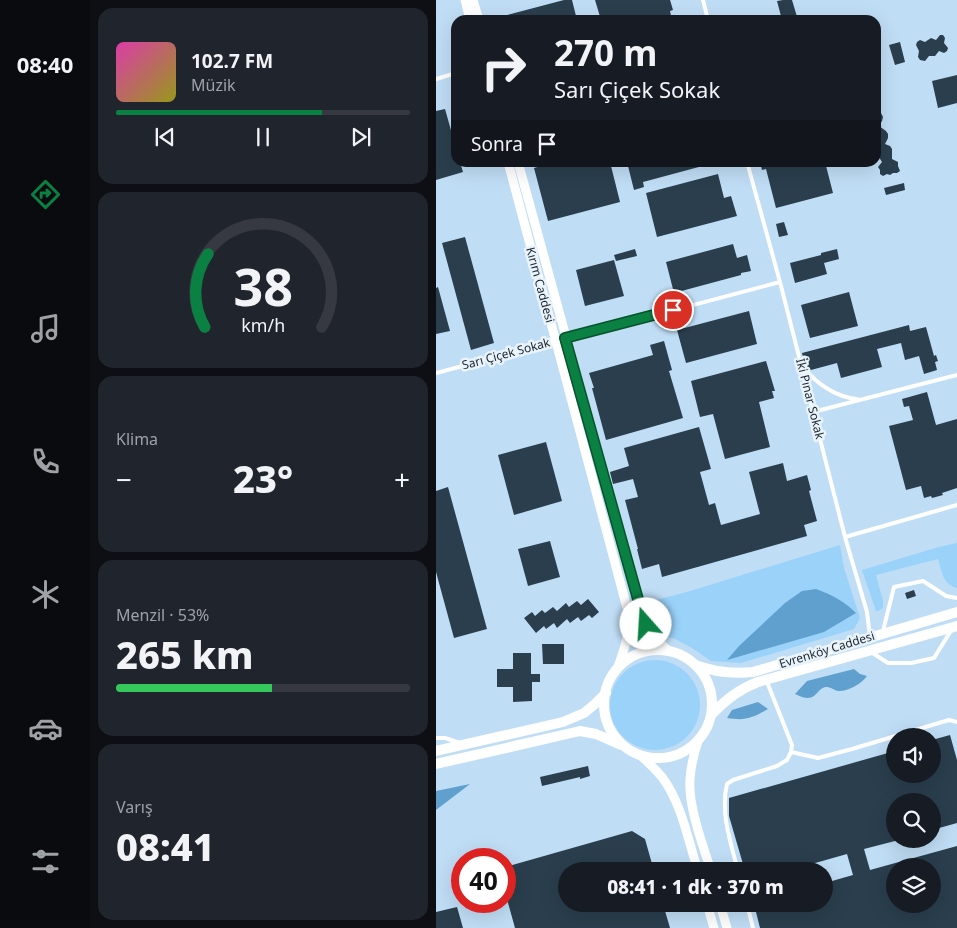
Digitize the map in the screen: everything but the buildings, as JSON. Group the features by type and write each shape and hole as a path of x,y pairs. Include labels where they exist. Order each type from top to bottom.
{"main road":[{"name":"Evrenköy Caddesi","path":"695,665 721,672 753,672 957,612"},
{"name":"Evrenköy Caddesi","path":"711,715 723,702 743,688 955,627"},
{"path":"436,764 580,731 596,734 640,755 656,758 671,756 685,750 698,741 707,726 711,715 712,701 704,676 695,665 683,656 669,652 653,651 637,655 617,669 612,676 606,693 604,708 608,723 615,737 626,748"},
{"path":"436,751 571,719 590,708 606,693"}],"street":[{"path":"465,0 469,15"},
{"path":"473,0 478,15"},
{"name":"Kırım Caddesi","path":"509,167 629,617 624,650 617,669"},
{"name":"Kırım Caddesi","path":"519,167 643,618 654,636 669,652"},
{"path":"698,741 689,781 693,810 708,862"},
{"path":"640,755 663,778 674,798 695,862"},
{"path":"709,912 714,928"},
{"path":"723,912 728,928"}],"lane":[{"path":"703,0 707,15"},
{"path":"436,79 451,75"},
{"name":"İki Pınar Sokak","path":"748,167 814,412 845,538 867,612 870,637"},
{"name":"Sarı Çiçek Sokak","path":"436,373 780,282"},
{"path":"802,366 815,380 829,389 848,397 862,400"},
{"path":"814,412 957,375"},
{"path":"845,538 957,505"},
{"path":"883,633 894,587 923,581 946,596 957,598"},
{"path":"869,651 888,663 911,663 934,658 955,627"},
{"path":"736,862 724,817 726,784 776,766 787,760 792,752 792,745 766,680"},
{"path":"792,752 818,758 949,720 957,722"},
{"path":"436,738 445,738 464,745"},
{"path":"749,912 753,928"}],"shaded area":[{"path":"436,0 957,0 957,928 436,928"},
{"path":"957,543 957,588 945,580 938,559 876,575 883,608 876,611 862,570"},
{"path":"840,545 844,568 860,618 854,629 741,663 711,661 692,648 662,635 654,630 640,604 687,592"},
{"path":"816,589 838,599 856,613 824,632 727,660 739,646 785,603 802,591"},
{"path":"655,660 672,663 687,673 697,688 700,705 697,722 687,737 672,747 655,750 638,747 623,737 613,722 610,705 613,688 623,673 638,663"},
{"path":"854,669 860,674 867,676 862,682 851,688 839,691 828,687 823,688 808,698 795,694 807,681"},
{"path":"758,702 768,709 749,718 727,718 732,710"},
{"path":"470,784 436,810 436,791"}],"route":[{"path":"646,624 565,338 673,310"}]}
